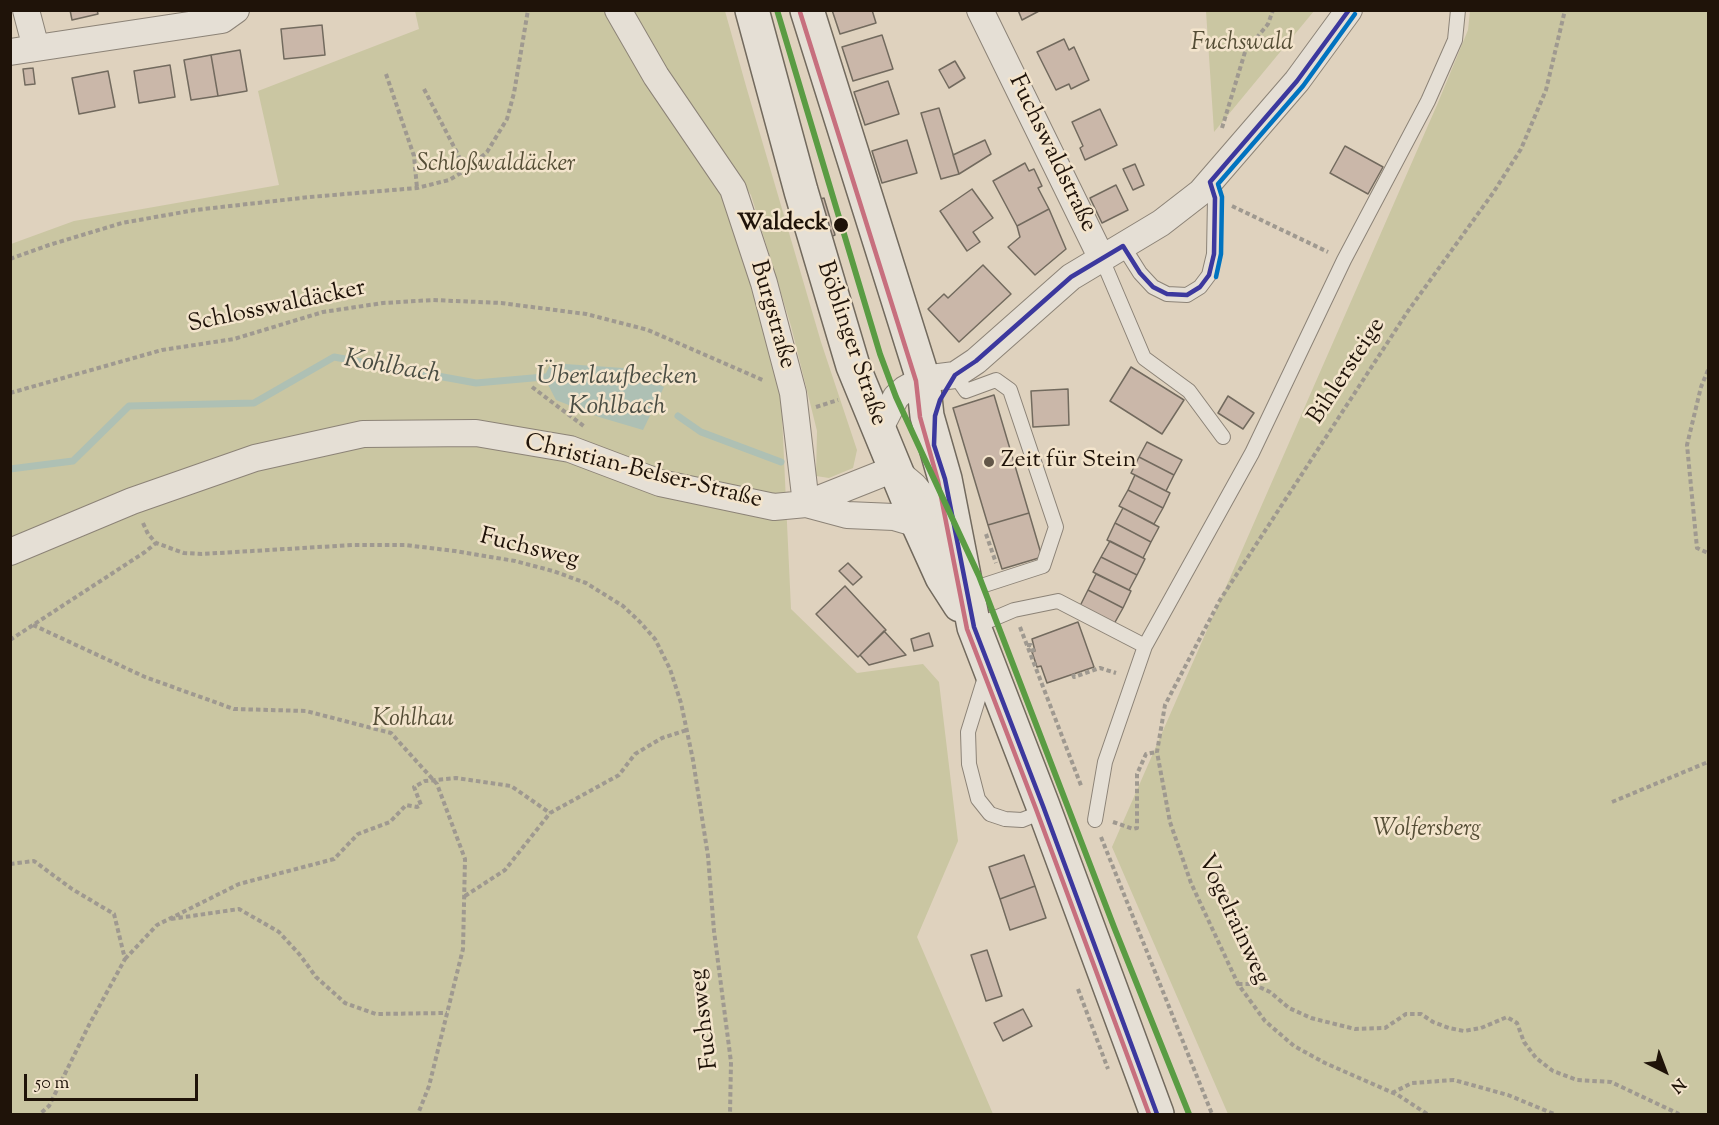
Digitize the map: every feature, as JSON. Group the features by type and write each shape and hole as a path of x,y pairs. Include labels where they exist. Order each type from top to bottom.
{"main road":[{"name":"Böblinger Straße","path":"752,10 801,191 853,366 894,469 942,577 974,627"},
{"name":"Böblinger Straße","path":"807,10 932,389 927,416 945,479 974,627 1043,806 1154,1112"}],"street":[{"path":"26,10 36,48"},
{"path":"10,52 222,20 236,10"},
{"name":"Burgstraße","path":"618,10 656,76 733,189 764,283 794,403 806,504"},
{"name":"Fuchswaldstraße","path":"955,375 976,361 1071,277 1113,252 980,10"},
{"path":"1113,252 1212,190 1349,10"},
{"path":"879,430 896,398 932,389 955,375"},
{"name":"Christian-Belser-Straße","path":"10,552 132,501 255,458 363,434 476,433 570,449 660,483 774,507 806,504 894,469"},
{"name":"Böblinger Straße","path":"894,469 925,499 940,529 959,558"},
{"path":"806,504 847,514 894,517 918,525"}],"lane":[{"path":"1095,820 1106,762 1145,646 1252,453 1344,260 1428,101 1455,40 1458,10"},
{"path":"1113,252 1140,273 1153,287 1167,294 1187,295 1200,287 1209,275 1214,254 1212,190"},
{"path":"1113,252 1144,358 1189,391 1223,437"},
{"path":"955,375 966,391 996,380 1010,390 1056,527 1042,566 966,591"},
{"path":"974,627 1014,610 1058,601 1145,646"},
{"path":"988,666 968,732 969,764 978,799 990,814 1005,819 1022,820 1032,816 1043,806"}],"path":[{"path":"10,259 122,224 195,210 310,196 417,188 449,180 466,170 487,152 507,118 514,93 528,10"},
{"path":"1221,134 1245,52 1268,24 1273,10"},
{"name":"Bihlersteige","path":"1157,752 1165,705 1220,600 1408,311 1494,193 1521,149 1546,90 1565,10"},
{"path":"386,74 414,156 417,188"},
{"path":"424,89 466,170"},
{"path":"1212,190 1344,260"},
{"name":"Schlosswaldäcker","path":"10,393 162,350 234,339 322,312 383,303 433,300 501,303 586,314 648,330 794,403"},
{"path":"1708,370 1687,445 1697,548 1708,554"},
{"path":"794,403 847,398"},
{"path":"10,640 156,543 148,534 132,501"},
{"path":"984,525 1002,579"},
{"name":"Fuchsweg","path":"156,543 184,553 202,554 352,545 405,545 485,556 553,571 586,584 623,606 655,639 670,669 687,730 708,856 714,931 731,1062 730,1114"},
{"path":"1014,610 1212,1114"},
{"path":"33,625 145,677 234,709 306,711 391,733 437,784 465,859 463,949 429,1086 418,1114"},
{"path":"1027,645 1031,645 1034,652"},
{"path":"1073,674 1074,677 1100,668 1134,679"},
{"path":"464,896 505,870 550,813 619,775 635,754 662,738 687,730"},
{"path":"1095,820 1102,819 1133,829 1137,828 1137,774 1146,754 1157,752"},
{"name":"Vogelrainweg","path":"1157,752 1170,822 1196,894 1238,984 1265,1021 1294,1046 1391,1093 1427,1114"},
{"path":"1612,801 1708,762"},
{"path":"40,1114 49,1106 125,959 157,925 239,884 334,859 358,834 390,822 406,805 417,807 421,805 414,787 425,781 456,778 512,786 550,813"},
{"path":"10,864 34,861 72,889 114,914 125,959"},
{"path":"167,920 238,909 279,932 316,977 345,1003 376,1014 447,1013"},
{"path":"1238,984 1253,984 1270,992 1289,1008 1311,1018 1355,1029 1385,1028 1407,1014 1420,1014 1449,1028 1464,1030 1481,1028 1508,1017 1517,1023 1524,1042 1536,1058 1553,1071 1577,1080 1611,1082 1679,1114"},
{"path":"1391,1093 1412,1083 1454,1080 1508,1095 1554,1114"},
{"path":"1660,1107 1665,1114"}],"green space":[{"name":"Kohlhau","path":"415,11 611,11 722,191 780,373 791,609 857,673 923,664 939,682 958,841 917,937 993,1114 11,1114 11,244 74,221 279,185 258,91 419,29"},
{"path":"624,11 725,11 821,342 857,450 853,468 829,478 816,476 817,431 791,326 751,195 662,70"},
{"name":"Fuchswald","path":"1206,11 1314,11 1214,132"},
{"name":"Wolfersberg","path":"1470,11 1708,11 1708,1114 1228,1114 1112,847 1437,105 1468,30"}],"water":[{"name":"Überlaufbecken Kohlbach","path":"551,363 623,368 664,387 643,430 599,417 556,400 544,377"}],"building":[{"path":"70,10 97,10 98,14 72,20"},
{"path":"832,10 872,10 876,23 840,34"},
{"path":"1018,10 1041,10 1022,20"},
{"path":"322,25 325,55 284,59 281,29"},
{"path":"882,35 893,69 853,81 842,47"},
{"path":"1064,39 1069,50 1074,47 1089,80 1071,89 1069,84 1056,90 1037,52"},
{"path":"240,50 247,91 218,96 211,55"},
{"path":"211,55 218,96 191,100 184,60"},
{"path":"955,61 965,78 949,88 939,70"},
{"path":"170,65 175,97 139,103 134,71"},
{"path":"33,68 35,84 25,85 23,69"},
{"path":"108,71 115,107 79,114 72,78"},
{"path":"888,81 899,114 865,125 854,92"},
{"path":"939,108 959,174 941,179 921,113"},
{"path":"1100,109 1117,145 1085,160 1080,148 1083,146 1072,122"},
{"path":"907,140 917,173 882,183 872,151"},
{"path":"985,140 991,154 959,174 953,155"},
{"path":"1345,146 1383,167 1368,194 1330,173"},
{"path":"1025,163 1029,171 1034,169 1042,186 1038,188 1049,209 1017,226 993,181"},
{"path":"1135,164 1144,185 1133,190 1123,169"},
{"path":"1116,185 1128,210 1102,223 1090,198"},
{"path":"972,189 993,218 973,232 980,242 967,251 940,211"},
{"path":"824,198 835,235 827,238 816,200"},
{"path":"1049,209 1066,249 1035,275 1008,247 1020,237 1017,226"},
{"path":"983,265 1011,294 959,342 928,309 944,294 948,298"},
{"path":"1131,367 1184,400 1162,434 1110,401"},
{"path":"1068,389 1069,425 1033,427 1031,391"},
{"path":"994,395 1029,513 988,525 953,408"},
{"path":"1228,396 1254,413 1243,429 1218,413"},
{"path":"1147,442 1182,460 1174,475 1139,457"},
{"path":"1139,457 1174,475 1166,491 1131,473"},
{"path":"1135,475 1170,493 1163,508 1128,490"},
{"path":"1128,490 1163,508 1154,524 1119,506"},
{"path":"1123,508 1159,527 1151,542 1115,523"},
{"path":"1029,513 1042,557 1002,569 988,525"},
{"path":"1115,523 1151,542 1143,558 1107,540"},
{"path":"1110,541 1145,559 1137,575 1101,557"},
{"path":"1101,557 1137,575 1129,590 1093,572"},
{"path":"848,563 862,577 853,585 839,571"},
{"path":"1096,574 1131,591 1123,608 1088,590"},
{"path":"845,586 886,630 858,657 816,614"},
{"path":"1088,590 1123,608 1114,624 1080,606"},
{"path":"1078,622 1094,667 1047,683 1041,666 1037,667 1032,652 1035,651 1032,639"},
{"path":"884,631 906,655 869,665 860,655"},
{"path":"929,633 933,646 914,651 911,639"},
{"path":"1024,855 1035,886 1000,899 989,867"},
{"path":"1035,886 1046,918 1010,930 1000,899"},
{"path":"987,950 1002,996 986,1001 971,955"},
{"path":"1023,1009 1032,1026 1003,1041 994,1023"}],"waterway":[{"name":"Kohlbach","path":"10,469 73,461 129,406 254,403 334,357 476,383 552,378"},
{"name":"Kohlbach","path":"678,416 701,432 781,462"}],"transit line":[{"path":"777,10 880,354 896,397 979,576 1114,927 1189,1114"},
{"path":"1157,1114 974,627 945,479 934,445 935,416 940,400 955,375 976,361 1071,277 1123,246 1140,273 1153,287 1167,294 1187,295 1200,287 1209,275 1214,254 1215,198 1210,182 1297,81 1349,10"},
{"path":"800,12 916,381 920,417 938,481 967,629 1149,1114"},
{"path":"1216,277 1221,254 1222,197 1218,184 1303,86 1355,14"}],"place":[{"name":"Waldeck","path":"841,225"},
{"name":"Zeit für Stein","path":"989,462"}],"park label":[{"name":"Schloßwaldäcker","path":"496,166"}]}
